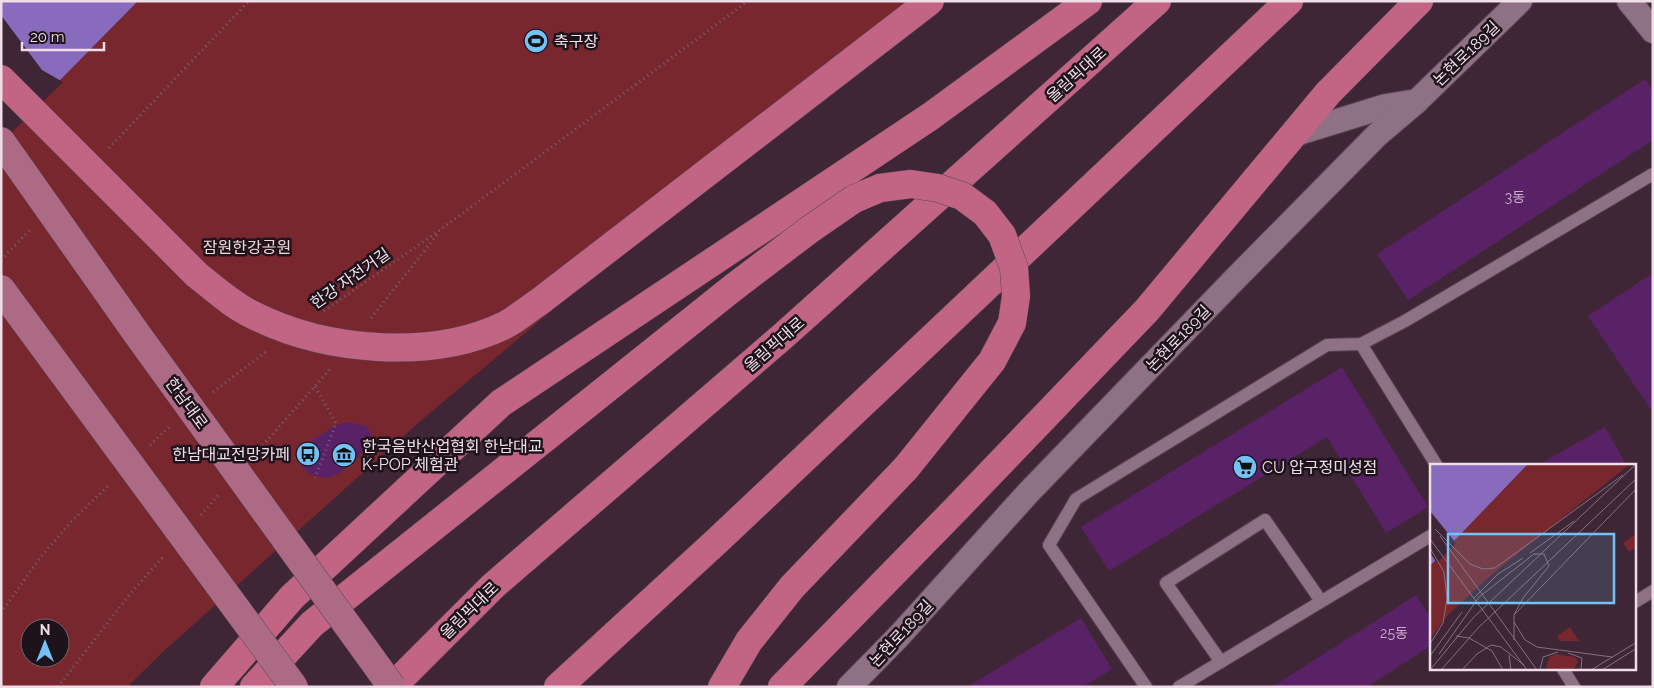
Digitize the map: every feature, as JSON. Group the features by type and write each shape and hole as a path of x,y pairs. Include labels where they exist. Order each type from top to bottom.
{"highway":[{"path":"1,79 197,275 225,298 281,328 316,338 354,345 394,347 433,345 471,338 505,325 533,306 930,1"},
{"path":"214,687 292,597 501,403 931,116 1088,1"},
{"name":"올림픽대로","path":"392,687 493,586 776,343 1157,1"},
{"path":"558,687 718,540 1289,1"},
{"path":"782,687 1147,310 1328,93 1419,1"},
{"path":"254,687 312,624 734,287 809,230 854,200 880,188 911,184 938,188 962,196 985,213 1002,235 1014,268 1016,296 1012,322 992,361 906,468 792,587 749,642 722,687"}],"main road":[{"name":"한남대로","path":"1,141 137,334 392,687"},
{"path":"1,289 294,687"}],"street":[{"name":"논현로189길","path":"849,687 899,636 1028,493 1233,281 1377,135 1417,101 1520,1"},
{"path":"1636,4 1653,30"},
{"path":"1292,135 1386,106 1417,101"}],"lane":[{"path":"1146,687 1049,545 1076,499 1327,345 1361,344 1413,316 1653,174"},
{"path":"1361,344 1437,464"},
{"path":"1221,662 1166,583 1265,520 1321,601"},
{"path":"1179,687 1430,536"},
{"path":"1636,601 1653,590"},
{"path":"1564,670 1574,687"}],"path":[{"path":"109,149 249,1"},
{"name":"한강 자전거길","path":"322,313 440,230 748,1"},
{"path":"206,398 267,351"},
{"path":"316,387 336,423 316,478"},
{"path":"147,448 176,422"},
{"path":"1,613 38,560 69,524 111,483"}],"green space":[{"name":"잠원한강공원","path":"138,1 920,1 424,418 165,650 127,687 1,687 1,140"}],"shaded area":[{"path":"1,1 138,1 1,140"}],"pier":[{"path":"1,15 42,70 63,82 1,143"}],"building":[{"path":"1645,79 1653,91 1653,140 1408,300 1377,254"},
{"path":"1653,273 1653,413 1588,316"},
{"path":"1342,367 1428,507 1386,533 1327,437 1109,571 1081,527"},
{"path":"347,422 366,426 372,435 359,456 344,470 329,478 311,475 301,466 301,453 311,441 334,426"},
{"path":"1605,427 1626,464 1540,464"},
{"path":"1416,595 1430,617 1430,646 1367,687 1272,687"},
{"path":"1081,618 1112,669 1083,687 967,687"}],"place":[{"name":"축구장","path":"536,41"},
{"name":"한남대교전망카페","path":"308,454"},
{"name":"한국음반산업협회 한남대교 K-POP 체험관","path":"344,455"},
{"name":"CU 압구정미성점","path":"1245,467"}]}
